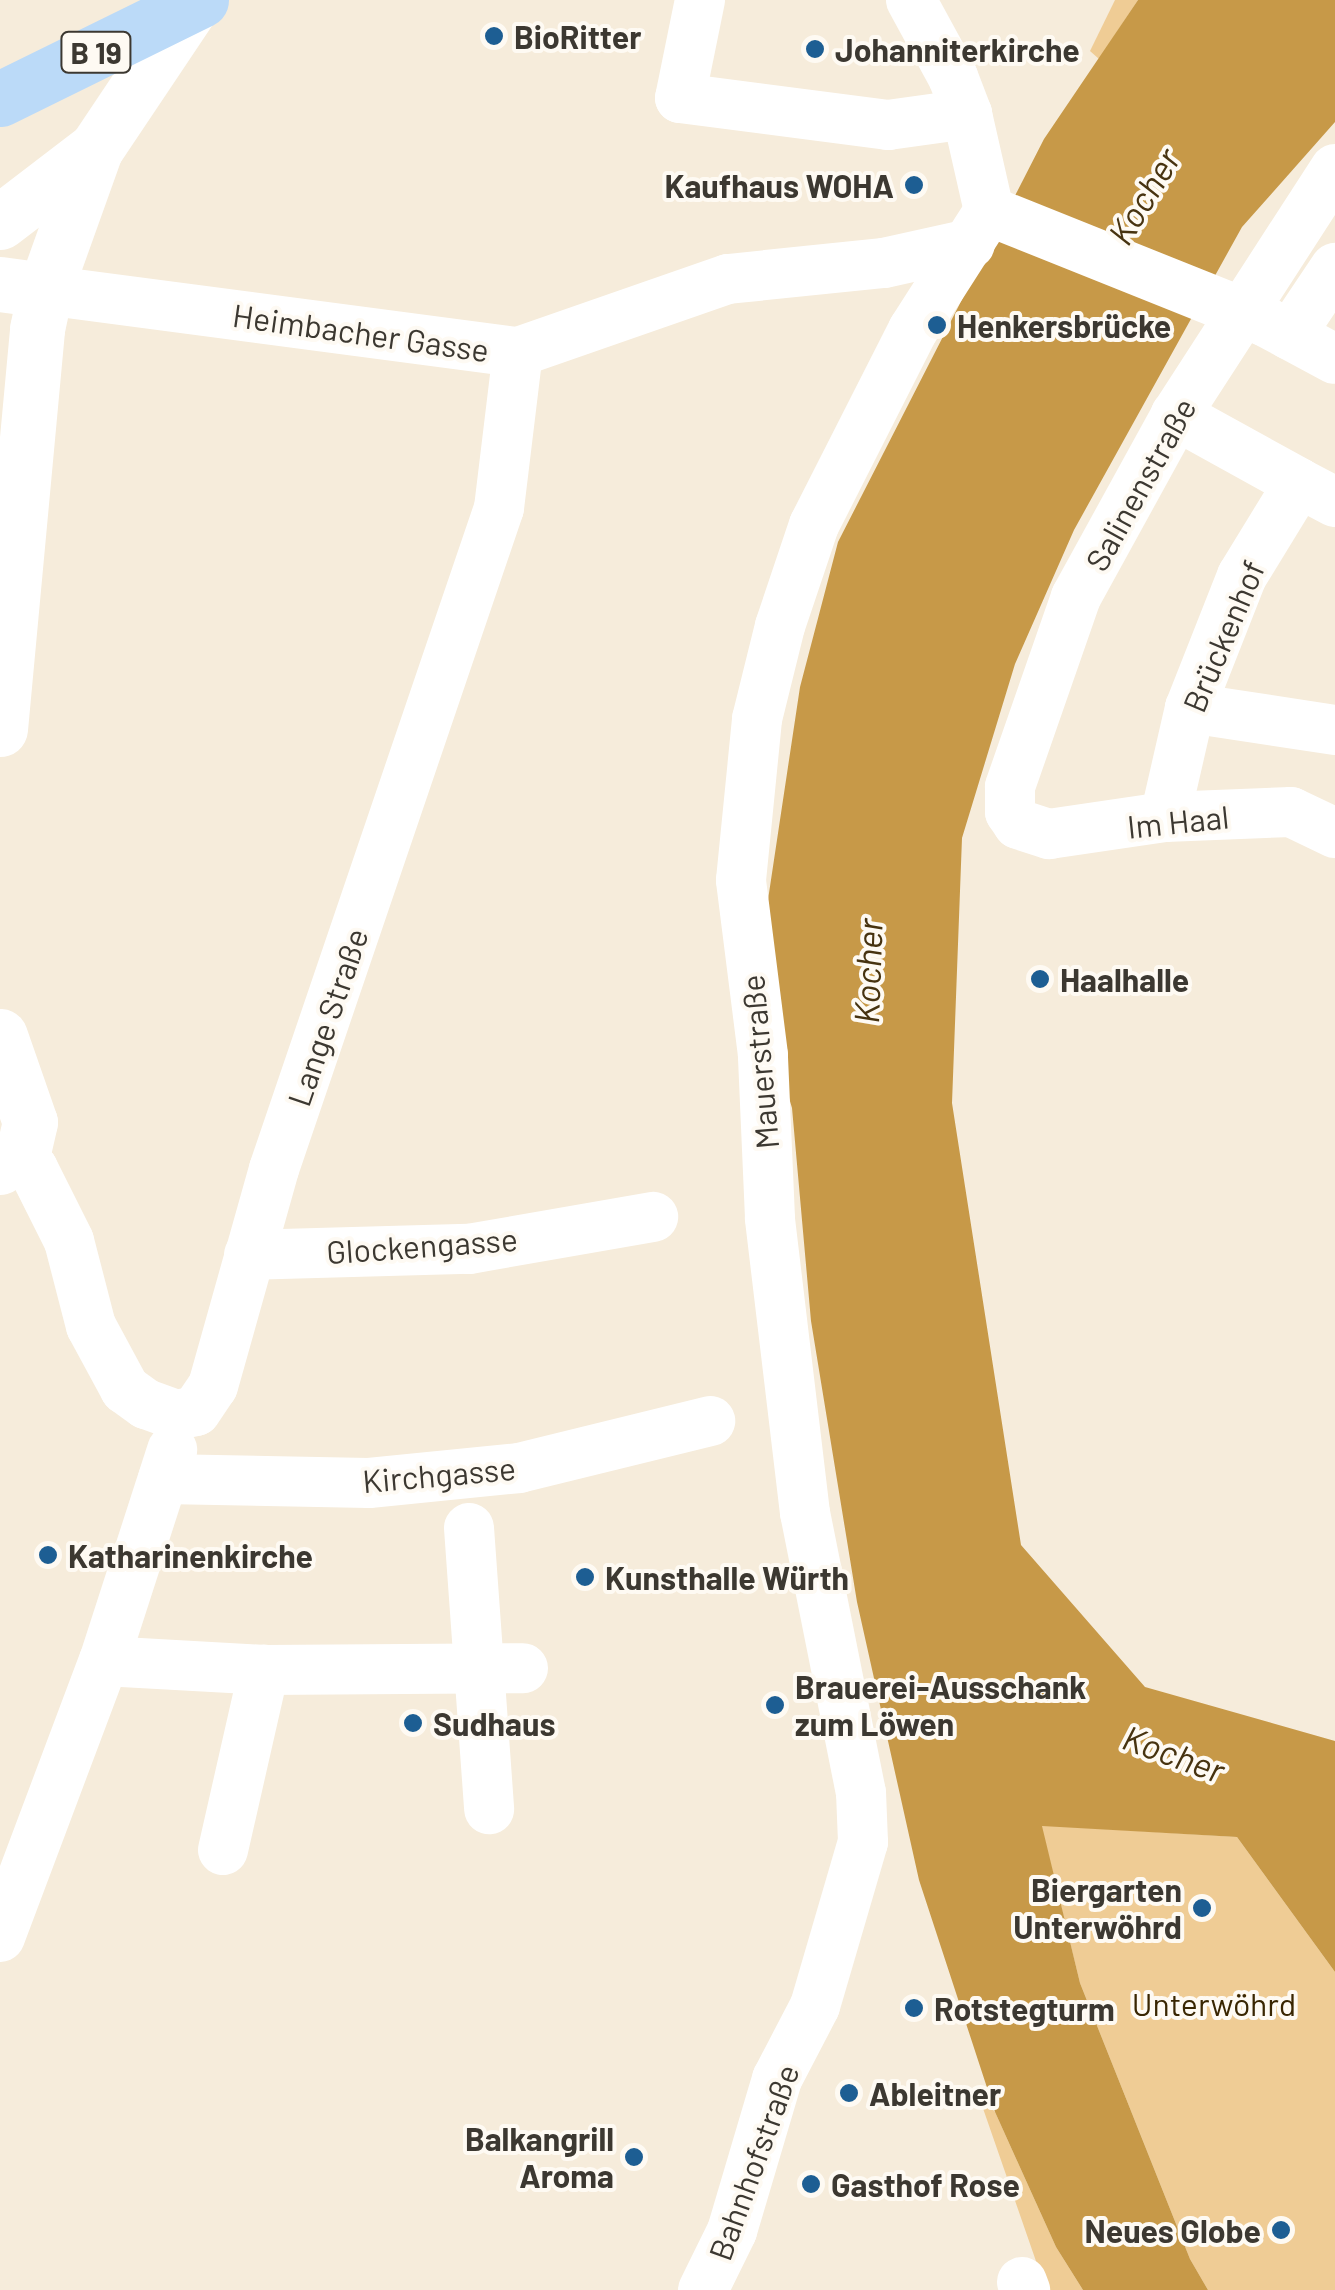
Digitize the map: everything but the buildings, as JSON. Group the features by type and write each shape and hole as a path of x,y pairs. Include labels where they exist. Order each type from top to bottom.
{"main road":[{"name":"B 19","path":"0,100 196,3"}],"street":[{"path":"700,0 680,98 888,125 967,114"},
{"path":"911,0 954,78 967,114 986,224 1278,328 1335,359"},
{"path":"0,729 35,348 22,287 95,150 196,3"},
{"path":"0,222 95,150"},
{"name":"Salinenstraße","path":"1018,824 1010,812 1010,787 1076,597 1176,415 1335,168"},
{"name":"Heimbacher Gasse","path":"22,287 518,352 728,280 884,263 986,224"},
{"name":"Mauerstraße","path":"842,1920 862,1856 860,1793 805,1513 770,1218 763,1055 740,880 757,718 780,626 814,525 913,330 986,224"},
{"path":"1278,328 1335,268"},
{"name":"Lange Straße","path":"177,1416 196,1411 213,1386 249,1254 412,755 498,508 518,352"},
{"name":"Brückenhof","path":"1166,817 1190,708 1242,576 1317,493 1176,415"},
{"path":"1190,708 1335,730"},
{"name":"Im Haal","path":"1018,824 1049,834 1166,817 1292,812 1335,833"},
{"path":"0,1036 30,1122 9,1162 33,1169 69,1241 91,1326 125,1389 146,1404 177,1416 174,1445 104,1661 0,1938"},
{"name":"Glockengasse","path":"249,1254 469,1249 654,1216"},
{"name":"Kirchgasse","path":"163,1479 368,1483 520,1468 710,1421"},
{"path":"469,1528 502,1668 489,1808"},
{"path":"104,1661 264,1670 502,1668"},
{"path":"223,1850 264,1670"},
{"name":"Bahnhofstraße","path":"703,2290 732,2232 778,2079 815,2006 842,1920"}],"green space":[{"path":"1115,0 1138,0 1099,59 1090,51"},
{"name":"Unterwöhrd","path":"1041,1825 1237,1837 1335,1972 1335,2290 1208,2290 1190,2259 1080,1983"},
{"path":"978,2094 995,2112 1056,2247 1083,2290 1046,2290"}],"water":[{"name":"Kocher","path":"1138,0 1335,0 1335,122 1242,227 1074,530 1015,664 962,838 952,1103 1021,1545 1145,1687 1335,1741 1335,1972 1237,1837 1042,1826 1080,1983 1190,2259 1208,2290 1083,2290 1056,2247 995,2112 919,1880 857,1602 811,1321 792,1108 776,1054 766,913 800,687 838,542 1044,139"}],"place":[{"name":"BioRitter","path":"494,36"},
{"name":"Johanniterkirche","path":"815,49"},
{"name":"Kaufhaus WOHA","path":"914,185"},
{"name":"Henkersbrücke","path":"937,325"},
{"name":"Haalhalle","path":"1040,979"},
{"name":"Katharinenkirche","path":"48,1555"},
{"name":"Kunsthalle Würth","path":"585,1577"},
{"name":"Brauerei-Ausschank zum Löwen","path":"775,1705"},
{"name":"Sudhaus","path":"413,1723"},
{"name":"Biergarten Unterwöhrd","path":"1202,1908"},
{"name":"Rotstegturm","path":"914,2008"},
{"name":"Ableitner","path":"849,2093"},
{"name":"Balkangrill Aroma","path":"634,2157"},
{"name":"Gasthof Rose","path":"811,2184"},
{"name":"Neues Globe","path":"1281,2230"}]}
